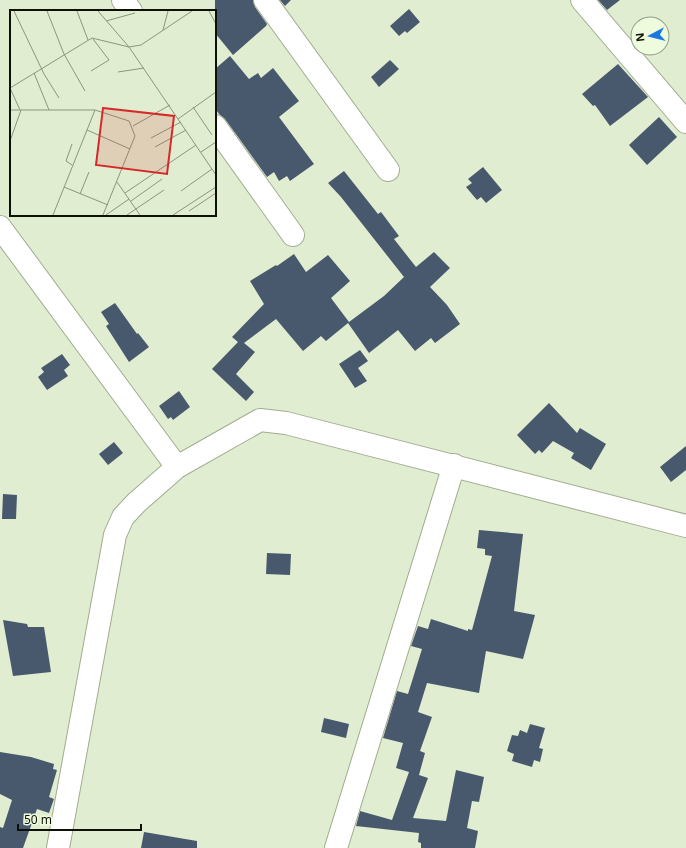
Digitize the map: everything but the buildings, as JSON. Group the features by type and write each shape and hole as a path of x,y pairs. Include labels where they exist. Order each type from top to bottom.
{"street":[{"path":"123,0 130,10"},
{"path":"264,0 388,170"},
{"path":"582,0 686,122"},
{"path":"216,127 293,235"},
{"path":"0,227 177,467"},
{"path":"58,848 115,536 123,517 136,502 177,467 243,428 260,420 286,423 454,465 686,526"},
{"path":"336,848 454,465"}]}
